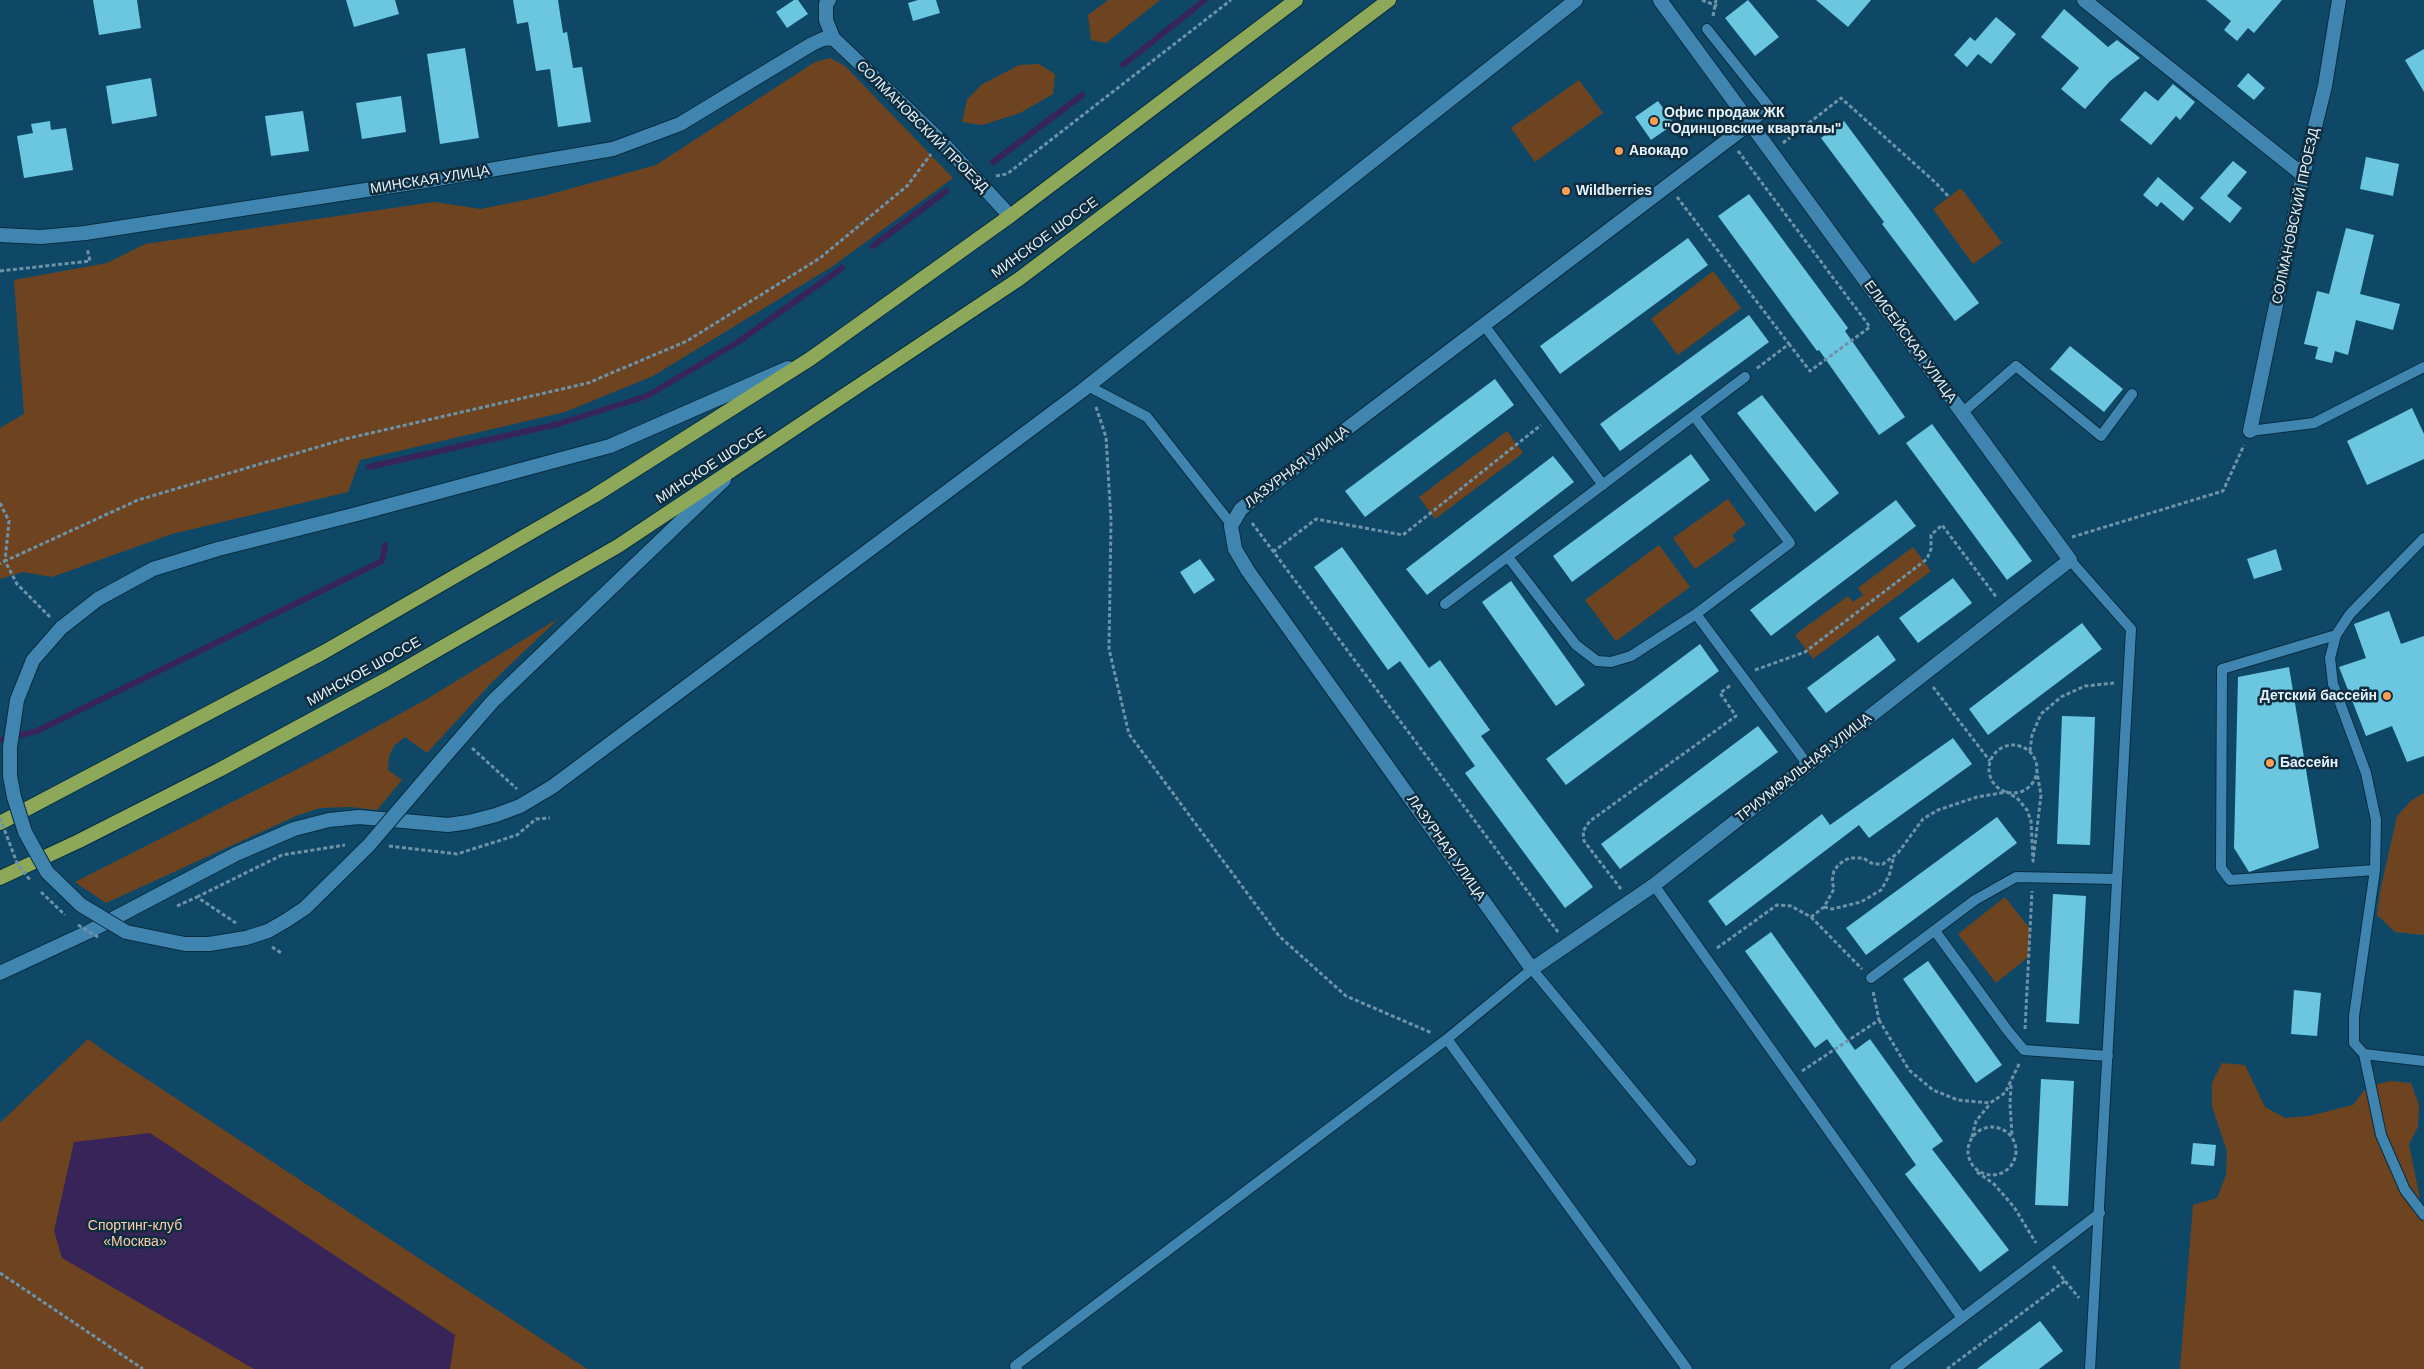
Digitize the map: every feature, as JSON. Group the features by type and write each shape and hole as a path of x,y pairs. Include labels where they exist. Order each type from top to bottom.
{"highway":[{"path":"0,823 324,652 594,496 810,359 1010,216 1296,0"},
{"name":"МИНСКОЕ ШОССЕ","path":"0,878 79,841 219,770 388,679 618,546 735,470 1019,279 1389,0"}],"street":[{"path":"829,0 826,4 826,20 834,38"},
{"path":"0,973 88,932 236,854 294,829 329,820 359,817 448,825 496,815 520,806 552,787 1088,386 1576,0"},
{"name":"ЕЛИСЕЙСКАЯ УЛИЦА","path":"1660,0 1770,153 2070,560"},
{"path":"2084,0 2303,174"},
{"name":"СОЛМАНОВСКИЙ ПРОЕЗД","path":"2250,432 2303,174 2325,86 2339,0"},
{"name":"СОЛМАНОВСКИЙ ПРОЕЗД","path":"834,38 940,141 1010,216"},
{"name":"МИНСКАЯ УЛИЦА","path":"0,235 41,237 84,233 431,180 613,149 680,124 812,44 823,39 834,38"},
{"name":"ЛАЗУРНАЯ УЛИЦА","path":"1532,968 1248,571 1234,549 1232,524 1241,509 1749,124"},
{"path":"735,470 493,700 369,845 305,908 288,920 246,938 209,944 185,944 126,932 81,906 47,872 25,832 14,797 10,776 10,754 17,700 33,660 61,628 98,599 154,569 218,549 610,446 810,359"},
{"name":"ТРИУМФАЛЬНАЯ УЛИЦА","path":"1532,968 1654,885 2070,560"}],"lane":[{"path":"1707,29 1770,108 1749,124"},
{"path":"1484,326 1602,485"},
{"path":"1962,413 2016,366 2101,436 2132,394"},
{"path":"2250,432 2314,423 2424,367"},
{"path":"1445,604 1745,377"},
{"path":"1088,386 1147,417 1232,524"},
{"path":"1508,557 1576,645 1597,661 1611,662 1631,656 1696,614 1790,543 1694,416"},
{"path":"2424,538 2350,614 2336,635 2330,658 2334,684 2366,773 2376,820 2375,870 2354,1016 2354,1043 2364,1054 2381,1135 2405,1190 2424,1214"},
{"path":"2070,560 2130,629 2100,1213 2090,1369"},
{"path":"1696,614 1808,765"},
{"path":"2336,635 2222,669 2220,868 2230,880 2375,870"},
{"path":"1871,978 1975,900 2016,877 2117,879"},
{"path":"1654,885 1962,1318"},
{"path":"1935,931 2024,1050 2108,1056"},
{"path":"1017,1369 1014,1366 1447,1039 1532,968 1691,1161"},
{"path":"1447,1039 1687,1369"},
{"path":"2364,1054 2424,1061"},
{"path":"1895,1369 2100,1213"}],"path":[{"path":"994,176 1007,174 1231,0"},
{"path":"1702,0 1717,6"},
{"path":"1770,153 1841,98 1936,183 1949,197"},
{"path":"1668,185 1810,371 1870,327 1729,139"},
{"path":"0,564 138,500 345,439 588,382 687,341 820,258 907,186 940,141"},
{"path":"0,271 90,261 84,233"},
{"path":"1745,377 1789,344"},
{"path":"1088,386 1106,437 1111,520 1109,648 1129,734 1279,936 1346,996 1447,1039"},
{"path":"1273,552 1316,519 1402,535 1552,417"},
{"path":"2057,541 2223,490 2250,432"},
{"path":"0,503 9,521 5,561 17,584 61,628"},
{"path":"1241,509 1560,934"},
{"path":"1630,902 1584,841 1583,831 1590,821 1736,716 1720,694 1742,675 1805,652 1927,559 1931,535 1942,525 2006,610"},
{"path":"1924,674 1990,761"},
{"path":"2114,693 2115,674"},
{"path":"2029,752 2032,735 2041,714 2061,697 2085,686 2115,683"},
{"path":"470,745 502,776"},
{"path":"2033,861 2041,795 2037,762 2024,747 2004,746 1996,752 1990,761 1989,771 1992,780 1998,788 2018,799 2026,810 2032,829 2033,877"},
{"path":"1811,917 1824,907 1834,889 1832,881 1834,871 1839,864 1850,858 1863,858 1873,864 1883,864 1894,856 1922,819 1938,810 1977,797 2007,792 2018,793 2027,789 2034,782 2037,772"},
{"path":"0,818 17,863 32,882"},
{"path":"1824,907 1832,909 1861,902 1881,890 1889,876 1894,856"},
{"path":"2033,861 2042,862"},
{"path":"1612,894 1628,882"},
{"path":"36,888 57,909 88,933 104,940"},
{"path":"1705,957 1777,905 1791,906 1811,917 1871,978 1878,1020 1791,1079"},
{"path":"266,947 274,943"},
{"path":"1990,1103 1976,1120 1968,1145 1968,1155 1971,1164 1978,1170 1987,1174 1996,1174 2012,1164 2016,1156 2016,1146 2012,1137 2011,1084"},
{"path":"1972,1137 1988,1126 1997,1127 2012,1137"},
{"path":"1977,1172 1994,1184 2014,1207 2044,1255 2083,1302"},
{"path":"0,1273 143,1369"},
{"path":"1947,1369 2066,1281"}],"green space":[{"path":"1108,0 1160,0 1106,43 1091,40 1088,15"},
{"path":"830,58 845,66 953,178 833,266 653,376 565,412 360,460 348,492 172,534 52,577 23,572 0,579 0,428 24,414 14,280 107,263 145,244 434,202 481,209 544,196 656,165 815,62"},
{"path":"1039,64 1055,74 1053,94 1020,113 982,125 962,122 967,100 981,85 1019,65"},
{"path":"1579,80 1603,113 1535,162 1511,128"},
{"path":"1961,188 2002,243 1973,264 1933,209"},
{"path":"1713,271 1741,308 1678,355 1651,319"},
{"path":"1507,431 1523,453 1435,519 1419,497"},
{"path":"1728,499 1746,524 1732,535 1736,540 1695,569 1673,538"},
{"path":"1659,545 1690,587 1616,641 1585,600"},
{"path":"1913,547 1931,571 1813,659 1795,635 1848,596 1853,602 1863,595 1858,588"},
{"path":"559,618 492,682 427,753 405,737 394,746 389,756 388,770 402,780 377,810 350,807 320,808 296,816 106,903 75,882 327,754 427,699"},
{"path":"2424,793 2424,935 2395,932 2377,915 2380,892 2397,816 2412,800"},
{"path":"2005,897 2030,929 2028,957 1996,983 1958,934"},
{"name":"Спортинг-клуб «Москва»","path":"88,1039 587,1369 0,1369 0,1123"},
{"path":"2222,1063 2245,1065 2265,1107 2285,1118 2309,1116 2353,1105 2367,1087 2390,1081 2411,1083 2419,1105 2418,1127 2409,1144 2424,1219 2424,1369 2180,1369 2193,1205 2217,1198 2226,1175 2227,1151 2212,1106 2212,1083"}],"shaded area":[{"path":"150,1133 455,1335 450,1369 254,1369 62,1258 54,1231 74,1142"}],"building":[{"path":"93,0 137,0 141,28 99,35"},
{"path":"346,0 395,0 399,14 354,27"},
{"path":"513,0 558,0 563,33 567,32 573,68 582,67 591,122 558,127 550,69 536,71 528,22 517,24"},
{"path":"794,0 798,0 808,14 787,28 776,12"},
{"path":"918,0 936,0 940,13 913,21 908,3"},
{"path":"1748,0 1779,37 1755,56 1725,18"},
{"path":"1816,0 1871,0 1848,27"},
{"path":"2206,0 2282,0 2254,33 2248,28 2237,41 2224,30 2231,21"},
{"path":"2064,9 2108,47 2117,40 2140,58 2110,81 2085,109 2061,89 2079,68 2041,37"},
{"path":"1996,17 2016,34 1991,64 1978,54 1967,67 1954,55 1970,37 1975,41"},
{"path":"465,48 479,138 440,144 427,54"},
{"path":"2424,49 2424,92 2405,60"},
{"path":"2248,73 2265,88 2254,100 2237,86"},
{"path":"151,78 157,116 112,124 106,86"},
{"path":"2173,84 2195,102 2180,120 2176,116 2151,145 2120,120 2145,91 2158,101"},
{"path":"401,96 406,132 362,139 356,103"},
{"name":"Офис продаж ЖК \"Одинцовские кварталы\"","path":"1658,101 1674,124 1651,140 1635,117"},
{"path":"303,111 309,151 271,156 265,116"},
{"path":"50,121 51,130 66,128 73,170 24,178 17,136 33,133 31,124"},
{"path":"1844,121 1979,303 1955,321 1882,224 1884,222 1821,138"},
{"path":"2366,157 2399,164 2393,196 2360,189"},
{"path":"2233,161 2247,172 2227,196 2242,208 2230,223 2200,198"},
{"path":"2158,177 2194,208 2183,221 2161,202 2157,207 2143,195"},
{"path":"1749,194 1848,328 1845,331 1905,417 1879,435 1819,350 1817,351 1718,216"},
{"path":"2346,228 2374,235 2360,294 2400,304 2393,330 2356,320 2348,355 2335,351 2332,363 2315,359 2318,347 2304,344 2317,291 2329,294"},
{"path":"1688,238 1708,265 1560,374 1540,346"},
{"path":"1749,315 1769,342 1620,451 1600,424"},
{"path":"2070,346 2123,389 2104,412 2050,369"},
{"path":"1495,379 1514,405 1365,517 1345,491"},
{"path":"1762,395 1839,493 1815,512 1737,413"},
{"path":"2412,408 2424,434 2424,459 2367,485 2347,441"},
{"path":"1932,424 2032,561 2007,580 1906,443"},
{"path":"1691,454 1710,480 1572,582 1553,556"},
{"path":"1553,456 1574,482 1427,595 1406,569"},
{"path":"1896,500 1916,526 1771,636 1750,610"},
{"path":"1342,547 1429,668 1440,660 1490,730 1481,736 1593,887 1565,908 1465,773 1475,766 1400,661 1388,670 1314,567"},
{"path":"2276,549 2282,570 2254,579 2247,559"},
{"path":"1200,559 1215,580 1194,594 1180,572"},
{"path":"1953,578 1972,603 1918,643 1899,618"},
{"path":"1511,581 1585,685 1556,706 1482,602"},
{"name":"Детский бассейн","path":"2389,611 2401,644 2424,636 2424,756 2407,762 2392,726 2366,736 2339,667 2366,658 2354,624"},
{"path":"2082,623 2102,649 1988,735 1969,709"},
{"path":"1878,635 1896,660 1826,713 1807,688"},
{"path":"1700,644 1719,671 1566,785 1546,759"},
{"name":"Бассейн","path":"2289,667 2319,848 2249,872 2234,848 2238,677"},
{"path":"2062,716 2095,717 2090,845 2057,844"},
{"path":"1758,726 1778,752 1620,869 1601,844"},
{"path":"1953,738 1972,764 1869,838 1859,825 1726,926 1708,901 1822,814 1830,825"},
{"path":"1997,817 2017,843 1866,955 1846,928"},
{"path":"2053,894 2086,896 2079,1024 2046,1022"},
{"path":"1771,932 1855,1050 1870,1039 1943,1141 1932,1149 2009,1250 1980,1272 1905,1174 1916,1165 1827,1039 1815,1048 1745,951"},
{"path":"1928,961 2002,1065 1976,1083 1903,979"},
{"path":"2294,990 2321,993 2317,1036 2291,1034"},
{"path":"2041,1079 2074,1081 2068,1206 2035,1205"},
{"path":"2193,1143 2216,1145 2214,1166 2191,1164"},
{"path":"2040,1321 2063,1351 2039,1369 1977,1369"}],"waterway":[{"path":"1123,65 1205,0"},
{"path":"993,162 1082,95"},
{"path":"873,246 946,191"},
{"path":"369,467 558,424 647,396 738,342 842,268"},
{"path":"0,740 37,731 382,561 385,545"}],"place":[{"name":"Офис продаж ЖК \"Одинцовские кварталы\"","path":"1654,121"},
{"name":"Авокадо","path":"1619,151"},
{"name":"Wildberries","path":"1566,191"},
{"name":"Детский бассейн","path":"2387,696"},
{"name":"Бассейн","path":"2270,763"}]}
